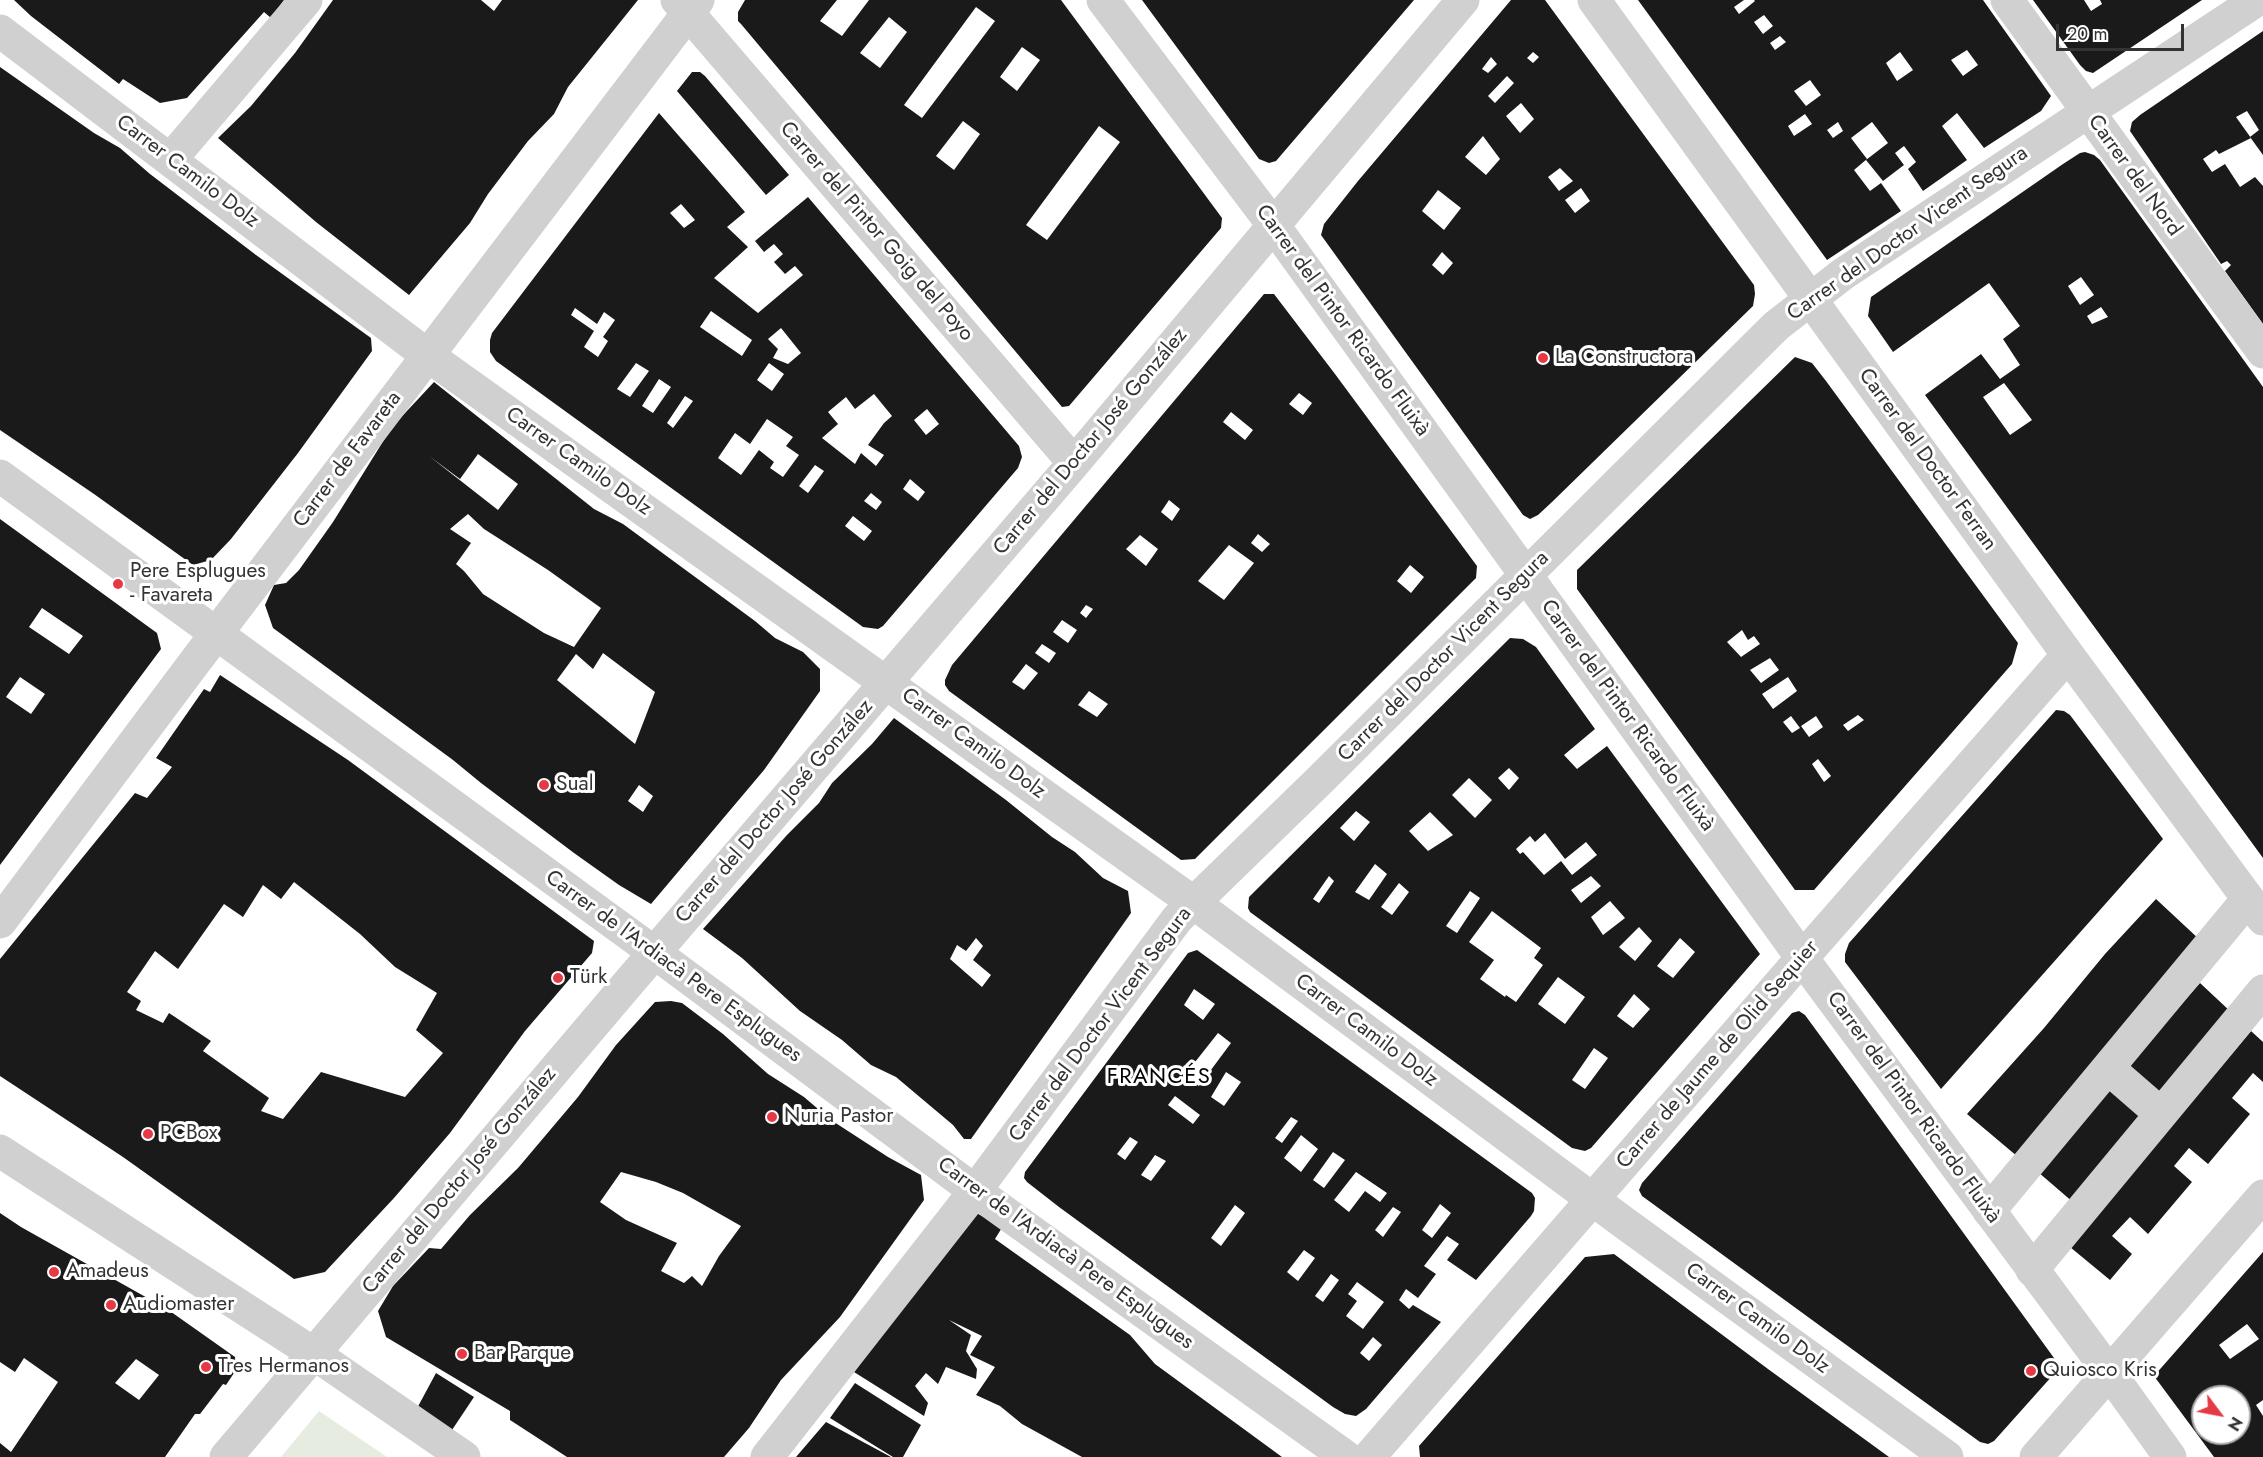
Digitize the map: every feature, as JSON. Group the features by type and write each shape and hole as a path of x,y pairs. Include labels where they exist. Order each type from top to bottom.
{"street":[{"path":"171,159 306,0"},
{"name":"Carrer del Pintor Ricardo Fluixà","path":"1103,0 1274,226 1802,958 2170,1457"},
{"name":"Carrer del Doctor José González","path":"226,1457 1074,463 1462,0"},
{"name":"Carrer del Doctor Ferran","path":"1594,0 2068,655 2256,909"},
{"name":"Carrer del Nord","path":"2007,0 2263,352"},
{"name":"Carrer del Doctor Vicent Segura","path":"767,1457 975,1191 1177,919 1355,746 1776,326 1810,298 2257,0"},
{"name":"Carrer de Favareta","path":"0,922 688,5"},
{"name":"Carrer del Pintor Goig del Poyo","path":"688,5 1074,463"},
{"name":"Carrer Camilo Dolz","path":"0,31 427,355 1194,903 1593,1200 1947,1457"},
{"name":"Carrer de l'Ardiacà Pere Esplugues","path":"0,476 655,953 975,1191 1346,1457"},
{"name":"Carrer de Jaume de Olid Sequier","path":"1370,1457 2068,655"},
{"path":"1989,1211 2108,1068 2256,909"},
{"path":"2032,1270 2263,991"},
{"path":"2108,1068 2162,1114"},
{"path":"0,1151 313,1353 465,1457"},
{"path":"2036,1457 2263,1196"}],"shaded area":[{"path":"319,1411 387,1457 281,1457"}],"building":[{"path":"14,0 284,0 271,18 264,12 187,98 160,103 123,79 119,84 31,16"},
{"path":"333,0 481,0 494,11 502,0 638,0 568,87 554,114 528,141 488,194 470,223 409,295 316,222 218,138 251,106 295,53"},
{"path":"745,0 837,0 820,21 842,36 869,0 1061,0 1222,218 1221,228 1069,406 1062,407 738,21 738,12","holes":["976,7 995,21 922,118 904,105","889,17 907,32 880,68 860,53","1022,47 1040,60 1017,91 1000,77","963,121 980,134 954,170 936,156","1099,126 1120,142 1047,240 1026,225"]},
{"path":"1142,0 1414,0 1276,161 1269,163 1259,159"},
{"path":"1511,0 1545,0 1754,285 1753,306 1552,502 1530,519 1523,515 1321,235 1324,224","holes":["1533,52 1539,57 1533,63 1527,58","1491,57 1497,64 1488,73 1482,69","1507,76 1514,83 1495,103 1488,96","1521,103 1534,119 1520,133 1506,116","1483,136 1500,159 1486,175 1465,157","1560,168 1573,181 1559,191 1548,177","1581,188 1590,201 1575,213 1565,200","1438,190 1461,208 1444,230 1422,211","1442,252 1453,263 1443,275 1432,265"]},
{"path":"1638,0 1744,0 1734,7 1739,14 1754,0 1983,0 2051,96 2041,111 1984,148 1957,113 1942,126 1967,160 1923,191 1908,169 1916,162 1904,146 1895,153 1904,165 1883,181 1866,160 1888,143 1872,122 1851,138 1867,159 1854,170 1870,191 1881,183 1901,211 1827,260","holes":["1764,15 1773,26 1763,34 1754,22","1780,36 1786,42 1775,50 1770,43","1967,50 1978,65 1963,76 1951,60","1900,52 1913,70 1897,81 1886,63","1810,80 1821,95 1806,106 1794,91","1805,114 1812,124 1794,136 1788,126","1838,122 1843,131 1833,138 1827,130"]},
{"path":"2033,0 2084,0 2091,11 2102,4 2100,0 2202,0 2093,73 2086,71 2080,65"},
{"path":"2263,31 2263,155 2251,138 2219,154 2216,150 2203,159 2212,172 2225,164 2240,187 2255,177 2263,186 2263,324 2225,271 2231,265 2227,261 2221,264 2130,131 2132,122 2140,115","holes":["2247,111 2259,130 2250,137 2236,117"]},
{"path":"0,67 94,133 120,148 150,174 256,255 371,338 372,351 298,453 231,539 211,560 193,565 0,430"},
{"path":"692,72 700,72 705,76 789,175 766,195 677,91"},
{"path":"659,113 745,212 727,227 748,247 714,278 758,313 803,275 795,266 785,274 774,262 783,254 774,244 764,252 755,241 808,197 1019,446 1022,457 1018,468 883,626 878,629 863,627 496,361 490,352 492,333","holes":["681,204 695,220 684,228 670,213","575,308 597,324 604,312 615,320 603,337 608,341 598,357 584,347 594,331 571,315","711,311 752,340 742,356 700,327","781,328 801,353 788,364 773,358 778,349 768,339","636,363 649,371 630,397 617,389","769,363 784,374 772,391 757,380","659,379 671,387 653,413 642,406","874,394 892,416 868,445 884,455 876,466 861,453 855,464 822,438 838,424 828,412 846,397 855,409","685,396 693,401 673,428 667,423","927,409 939,424 926,435 914,420","767,419 793,437 786,446 799,455 783,477 770,468 774,462 759,450 741,475 718,458 735,433 750,444","815,465 824,471 808,493 799,486","910,479 925,492 918,501 903,489","871,493 882,502 876,510 864,501","853,516 872,531 864,541 845,526"]},
{"path":"2080,153 2094,155 2100,160 2263,387 2263,858 1925,395 1981,354 2000,379 2020,365 2003,339 2020,326 1989,283 1893,352 1868,316 1871,297","holes":["2081,277 2094,295 2080,305 2068,286","2101,307 2108,317 2092,324 2087,316","2004,383 2032,420 2010,435 1983,397"]},
{"path":"1264,294 1274,294 1477,566 1476,578 1195,859 1181,860 949,691 945,680 952,665","holes":["1299,393 1312,403 1303,415 1289,404","1231,412 1253,430 1245,440 1223,422","1169,500 1180,509 1172,521 1161,512","1258,534 1270,544 1262,552 1251,543","1140,535 1158,549 1146,566 1126,549","1229,545 1254,563 1224,600 1198,581","1410,565 1424,577 1411,593 1397,581","1086,605 1093,609 1086,618 1080,613","1062,620 1077,630 1068,643 1053,632","1042,644 1056,653 1049,663 1035,653","1026,664 1038,673 1024,690 1012,682","1089,691 1108,704 1097,717 1078,705"]},
{"path":"1795,357 1812,363 2018,643 2012,664 1814,890 1795,890 1577,589 1577,570","holes":["1742,630 1748,640 1754,636 1760,644 1741,657 1727,642","1770,658 1779,670 1761,683 1750,670","1788,677 1797,691 1773,709 1762,694","1858,715 1864,720 1848,731 1843,725","1791,716 1800,728 1792,733 1783,722","1816,716 1823,727 1809,737 1801,726","1818,759 1831,776 1824,782 1812,764"]},
{"path":"434,382 594,509 623,524 775,638 803,652 820,669 820,691 764,770 651,904 619,885 574,853 453,760 273,628 265,605 274,585 286,583 299,570 333,522 392,427","holes":["478,454 518,484 498,510 429,456 460,479","468,514 484,529 548,570 601,608 574,647 544,633 483,594 456,564 471,543 450,529","603,653 655,692 635,744 557,680 576,654 593,669","639,785 653,796 643,812 628,801"]},
{"path":"0,519 157,633 161,649 0,865","holes":["42,608 83,636 69,654 29,627","20,677 45,694 31,714 6,697"]},
{"path":"1510,638 1523,639 1536,647 1595,729 1564,755 1577,769 1607,746 1760,954 1591,1148 1585,1151 1572,1148 1250,912 1248,908 1249,897","holes":["1509,768 1519,778 1509,790 1498,778","1469,778 1492,800 1475,818 1452,795","1356,811 1370,822 1354,841 1340,828","1430,812 1453,835 1428,851 1409,831","1545,833 1565,859 1586,842 1597,855 1572,875 1561,861 1544,875 1523,852 1520,854 1516,849 1530,836 1535,842","1375,864 1387,874 1369,900 1355,892","1329,876 1334,881 1319,903 1313,899","1591,876 1601,886 1581,903 1571,890","1399,883 1409,892 1392,915 1381,907","1470,891 1480,898 1457,933 1446,926","1610,901 1625,918 1603,935 1591,917","1492,911 1541,948 1534,958 1543,965 1516,1002 1480,979 1494,960 1469,942","1639,927 1652,941 1635,961 1619,947","1680,938 1695,952 1673,978 1657,966","1558,977 1585,997 1565,1024 1538,1004","1634,994 1650,1009 1633,1028 1617,1016","1594,1048 1608,1058 1585,1089 1572,1080"]},
{"path":"220,675 348,760 594,941 592,953 525,1031 450,1133 394,1198 325,1272 294,1279 123,1157 0,1076 0,959 135,793 147,798 172,767 156,758 204,689 210,692","holes":["294,882 360,934 395,967 437,993 416,1030 443,1053 405,1097 321,1072 283,1119 261,1111 269,1098 203,1051 211,1041 169,1013 163,1023 136,1010 141,1001 127,992 155,951 178,969 224,904 243,917 263,885 281,899"]},
{"path":"2056,710 2070,715 2163,839 1941,1089 1845,962 1845,954 1849,943"},
{"path":"894,718 1075,852 1103,878 1128,891 1131,913 971,1139 964,1139 953,1125 896,1077 871,1065 842,1040 800,1011 742,958 703,929 787,835 819,803 832,783 872,744","holes":["976,938 983,946 973,960 991,975 982,987 950,959 957,945 966,951"]},
{"path":"2156,899 2200,940 2018,1157 1967,1114 2044,1028 2105,954"},
{"path":"1197,950 1532,1193 1535,1198 1534,1211 1531,1216 1476,1280 1447,1260 1459,1244 1447,1236 1424,1266 1436,1274 1418,1298 1406,1289 1399,1300 1409,1309 1413,1305 1441,1322 1366,1409 1356,1416 1345,1414 1333,1407 1059,1207 1024,1178 1025,1172 1188,953","holes":["1194,989 1215,1004 1203,1020 1184,1005","1218,1033 1231,1043 1199,1086 1184,1076","1226,1072 1241,1082 1224,1106 1211,1097","1175,1096 1200,1115 1193,1124 1168,1105","1291,1117 1298,1121 1282,1143 1275,1138","1301,1135 1318,1149 1301,1172 1284,1158","1130,1137 1138,1142 1125,1160 1117,1154","1333,1152 1345,1160 1324,1188 1313,1180","1155,1155 1166,1161 1151,1181 1141,1175","1356,1172 1387,1193 1380,1202 1365,1191 1349,1212 1334,1200","1440,1204 1451,1213 1432,1238 1422,1230","1235,1205 1245,1213 1221,1246 1211,1238","1393,1207 1401,1212 1383,1237 1375,1230","1304,1250 1315,1258 1298,1281 1287,1272","1331,1274 1339,1280 1323,1302 1315,1296","1357,1282 1384,1302 1363,1329 1346,1316 1357,1301 1348,1294","1373,1337 1382,1345 1369,1361 1360,1353"]},
{"path":"2200,983 2231,1012 2163,1095 2128,1065"},
{"path":"655,1002 682,1003 723,1034 768,1074 804,1097 831,1120 888,1157 921,1175 924,1200 840,1317 781,1380 749,1428 724,1457 567,1457 510,1420 510,1411 386,1337 378,1311 393,1286 429,1248 441,1249 470,1215 518,1168 578,1097 616,1045","holes":["621,1172 683,1193 741,1226 719,1256 702,1286 692,1276 684,1283 661,1271 677,1243 626,1220 600,1202"]},
{"path":"1799,1011 1805,1015 2054,1358 2057,1367 2053,1375 1994,1441 1988,1444 1980,1442 1915,1395 1642,1196 1639,1190 1642,1183 1792,1013"},
{"path":"2251,1031 2263,1042 2263,1082 2253,1073 2232,1098 2250,1114 2208,1164 2189,1148 2174,1166 2192,1182 2148,1234 2130,1217 2112,1236 2132,1254 2110,1280 2070,1247"},
{"path":"2108,1089 2144,1119 2074,1203 2038,1172"},
{"path":"974,1212 1003,1226 995,1239 1130,1335 1155,1364 1282,1457 1082,1457 1022,1424 1000,1406 976,1395 995,1367 970,1355 982,1336 949,1320 971,1335 966,1351 977,1369 976,1379 946,1367 938,1384 926,1373 915,1386 928,1403 924,1416 854,1372"},
{"path":"0,1213 167,1309 235,1357 236,1370 200,1414 195,1414 165,1457 0,1457 0,1443 11,1452 58,1382 24,1358 15,1372 0,1362","holes":["136,1359 159,1375 139,1400 115,1383"]},
{"path":"2263,1252 2263,1400 2256,1405 2263,1416 2263,1457 2214,1457 2205,1445 2251,1445 2251,1385 2191,1385 2191,1426 2154,1376","holes":["2247,1324 2259,1339 2230,1359 2219,1345"]},
{"path":"1614,1254 1889,1457 1420,1457 1419,1446 1585,1257"},
{"path":"436,1373 474,1397 448,1436 415,1412"},
{"path":"855,1383 921,1425 903,1457 893,1457 830,1418"},
{"path":"826,1422 891,1457 796,1457"}],"place":[{"name":"La Constructora","path":"1543,358"},
{"name":"Pere Esplugues - Favareta","path":"118,584"},
{"name":"Sual","path":"544,785"},
{"name":"Türk","path":"558,978"},
{"name":"Nuria Pastor","path":"772,1117"},
{"name":"PCBox","path":"148,1134"},
{"name":"Amadeus","path":"54,1272"},
{"name":"Audiomaster","path":"111,1305"},
{"name":"Bar Parque","path":"462,1354"},
{"name":"Tres Hermanos","path":"206,1367"},
{"name":"Quiosco Kris","path":"2031,1371"}],"district":[{"name":"FRANCÉS","path":"1159,1078"}]}
